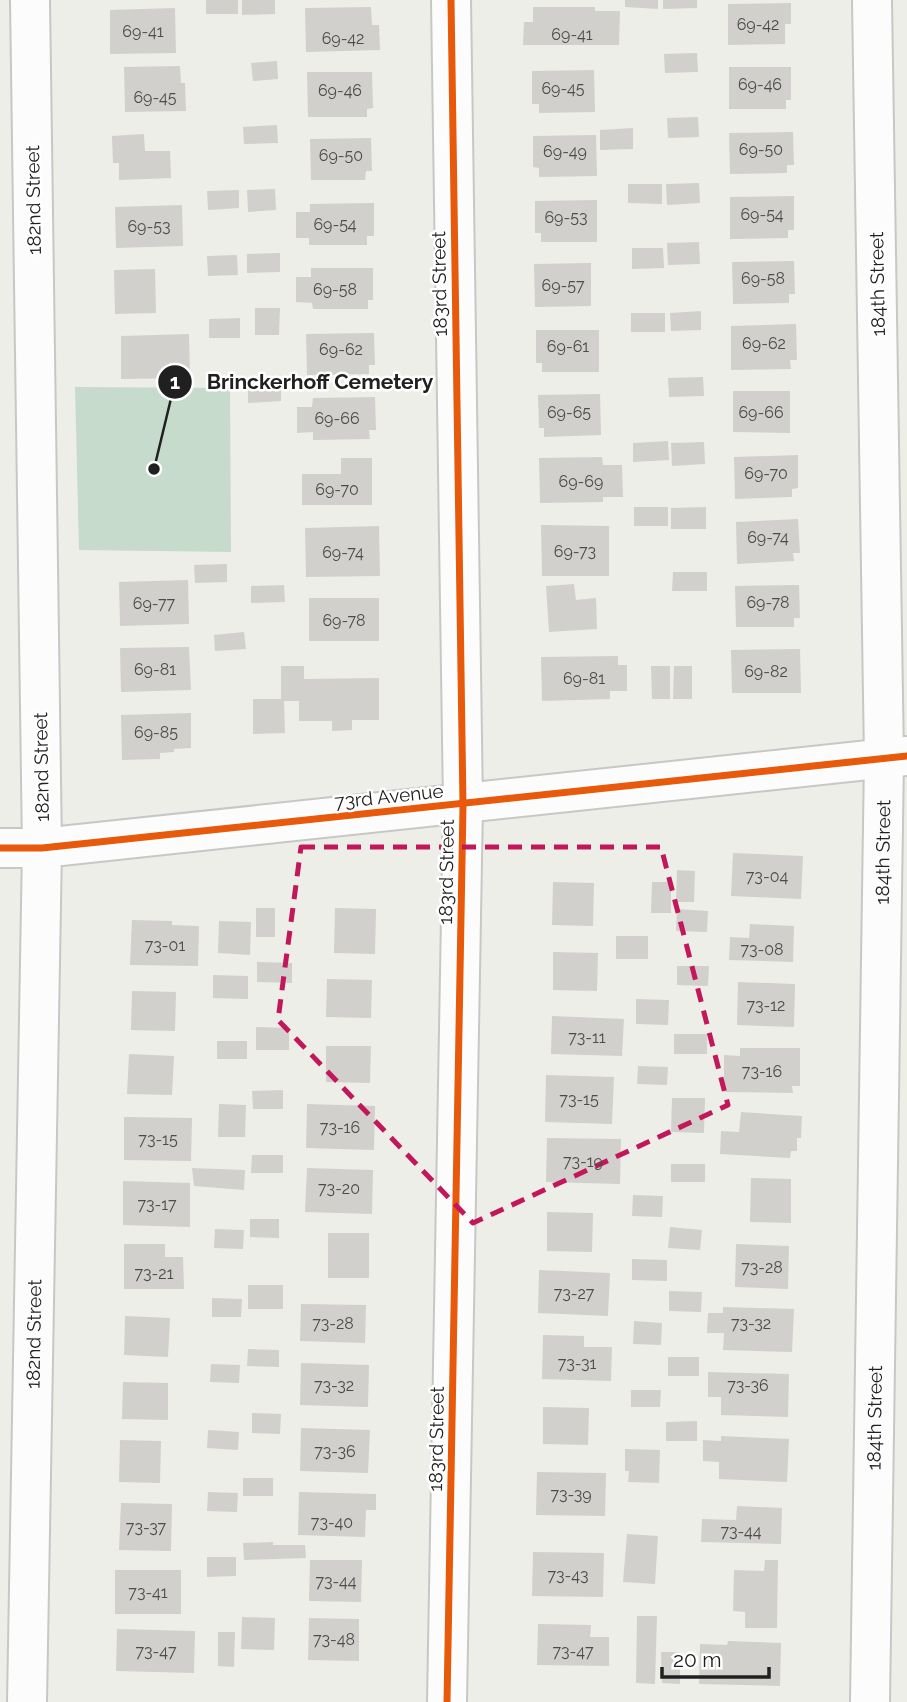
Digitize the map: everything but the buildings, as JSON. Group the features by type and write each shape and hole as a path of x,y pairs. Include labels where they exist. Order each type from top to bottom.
{"street":[{"name":"182nd Street","path":"27,1702 42,848 30,0"},
{"name":"183rd Street","path":"447,1702 463,804 451,0"},
{"name":"184th Street","path":"870,1702 895,757 872,0"},
{"name":"73rd Avenue","path":"0,848 42,848 895,757"}],"highlighted area":[{"path":"301,847 661,847 728,1105 473,1223 278,1020"}],"green space":[{"path":"75,387 230,388 231,552 79,550"}],"cycle path":[{"path":"447,1702 463,805 451,0"},
{"path":"0,848 42,848 907,756"}],"place":[{"name":"Brinckerhoff Cemetery","path":"154,469"}]}
